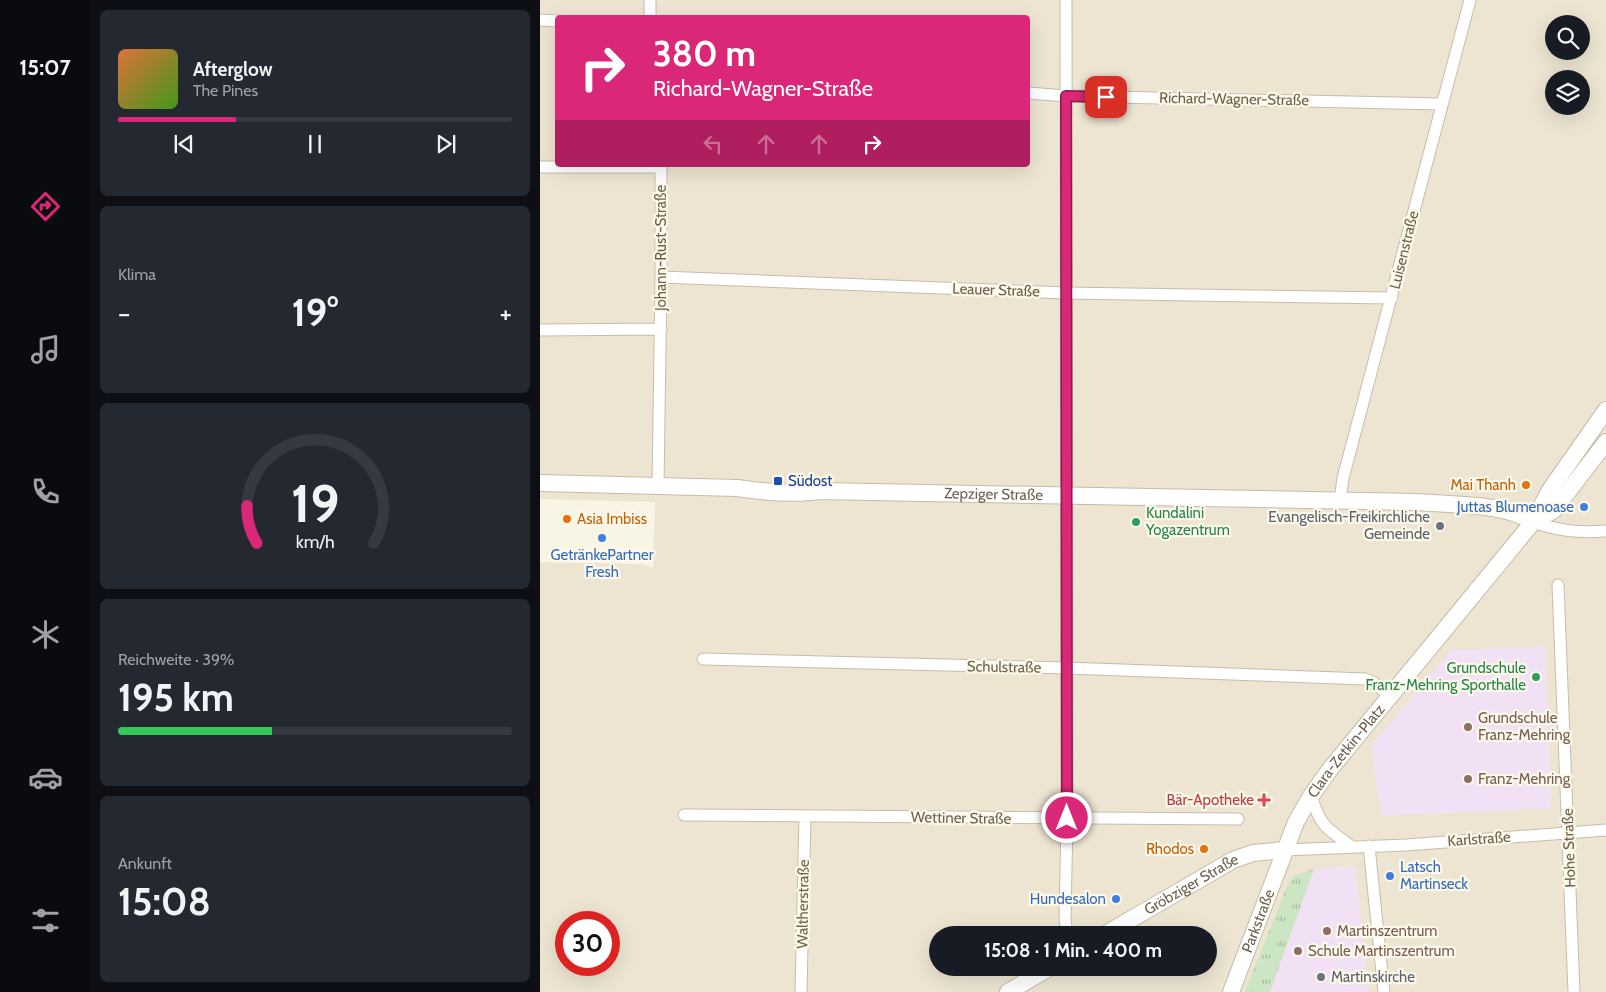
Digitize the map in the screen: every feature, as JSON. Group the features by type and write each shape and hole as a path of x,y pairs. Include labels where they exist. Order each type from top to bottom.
{"main road":[{"path":"1533,522 1550,490 1606,410"},
{"path":"1533,522 1554,510 1606,442"},
{"name":"Zepziger Straße","path":"540,483 737,488 765,492 807,493 819,491 1417,502 1497,508 1517,513 1533,522"},
{"name":"Clara-Zetkin-Platz","path":"1285,850 1296,822 1311,796 1331,768 1533,522"},
{"name":"Gröbziger Straße","path":"1119,926 1233,860 1253,853 1285,850"},
{"name":"Parkstraße","path":"1231,992 1285,850"},
{"path":"1008,992 1035,976"}],"street":[{"path":"650,0 650,15"},
{"path":"1066,0 1066,926"},
{"name":"Luisenstraße","path":"1340,500 1343,478 1470,0"},
{"path":"540,20 555,21"},
{"name":"Richard-Wagner-Straße","path":"1030,93 1066,96 1441,104"},
{"name":"Johann-Rust-Straße","path":"540,166 555,166"},
{"name":"Johann-Rust-Straße","path":"658,486 661,330 661,167"},
{"name":"Leauer Straße","path":"661,277 1066,293 1392,298"},
{"name":"Johann-Rust-Straße","path":"540,330 661,330"},
{"path":"1533,522 1555,530 1606,531"},
{"name":"Hohe Straße","path":"1558,585 1574,992"},
{"name":"Schulstraße","path":"703,660 1067,668 1365,679 1373,682 1390,696"},
{"path":"1311,796 1318,815 1327,828 1352,846"},
{"name":"Wettiner Straße","path":"684,815 1238,819"},
{"name":"Waltherstraße","path":"802,992 805,816"},
{"name":"Karlstraße","path":"1285,850 1406,845 1606,830"},
{"path":"1369,846 1384,992"}],"shaded area":[{"path":"540,0 1606,0 1606,992 540,992 540,562 642,564 653,568 655,502 540,499"},
{"name":"Grundschule Franz-Mehring","path":"1545,646 1551,808 1382,816 1371,746 1451,650"},
{"name":"Martinszentrum","path":"1355,866 1369,992 1270,992 1314,869"}],"green space":[{"path":"1314,869 1270,992 1245,992 1288,884 1296,875"}],"place":[{"name":"Südost","path":"778,481"},
{"name":"Mai Thanh","path":"1526,485"},
{"name":"Juttas Blumenoase","path":"1584,507"},
{"name":"Asia Imbiss","path":"567,519"},
{"name":"Kundalini Yogazentrum","path":"1136,522"},
{"name":"Evangelisch-Freikirchliche Gemeinde","path":"1440,526"},
{"name":"GetränkePartner Fresh","path":"602,538"},
{"name":"Grundschule Franz-Mehring Sporthalle","path":"1536,677"},
{"name":"Grundschule Franz-Mehring","path":"1468,727"},
{"name":"Franz-Mehring","path":"1468,779"},
{"name":"Bär-Apotheke","path":"1264,800"},
{"name":"Rhodos","path":"1204,849"},
{"name":"Latsch Martinseck","path":"1390,876"},
{"name":"Hundesalon","path":"1116,899"},
{"name":"Martinszentrum","path":"1327,931"},
{"name":"Schule Martinszentrum","path":"1298,951"},
{"name":"Martinskirche","path":"1321,977"}],"route":[{"path":"1067,818 1066,96 1106,97"}]}
